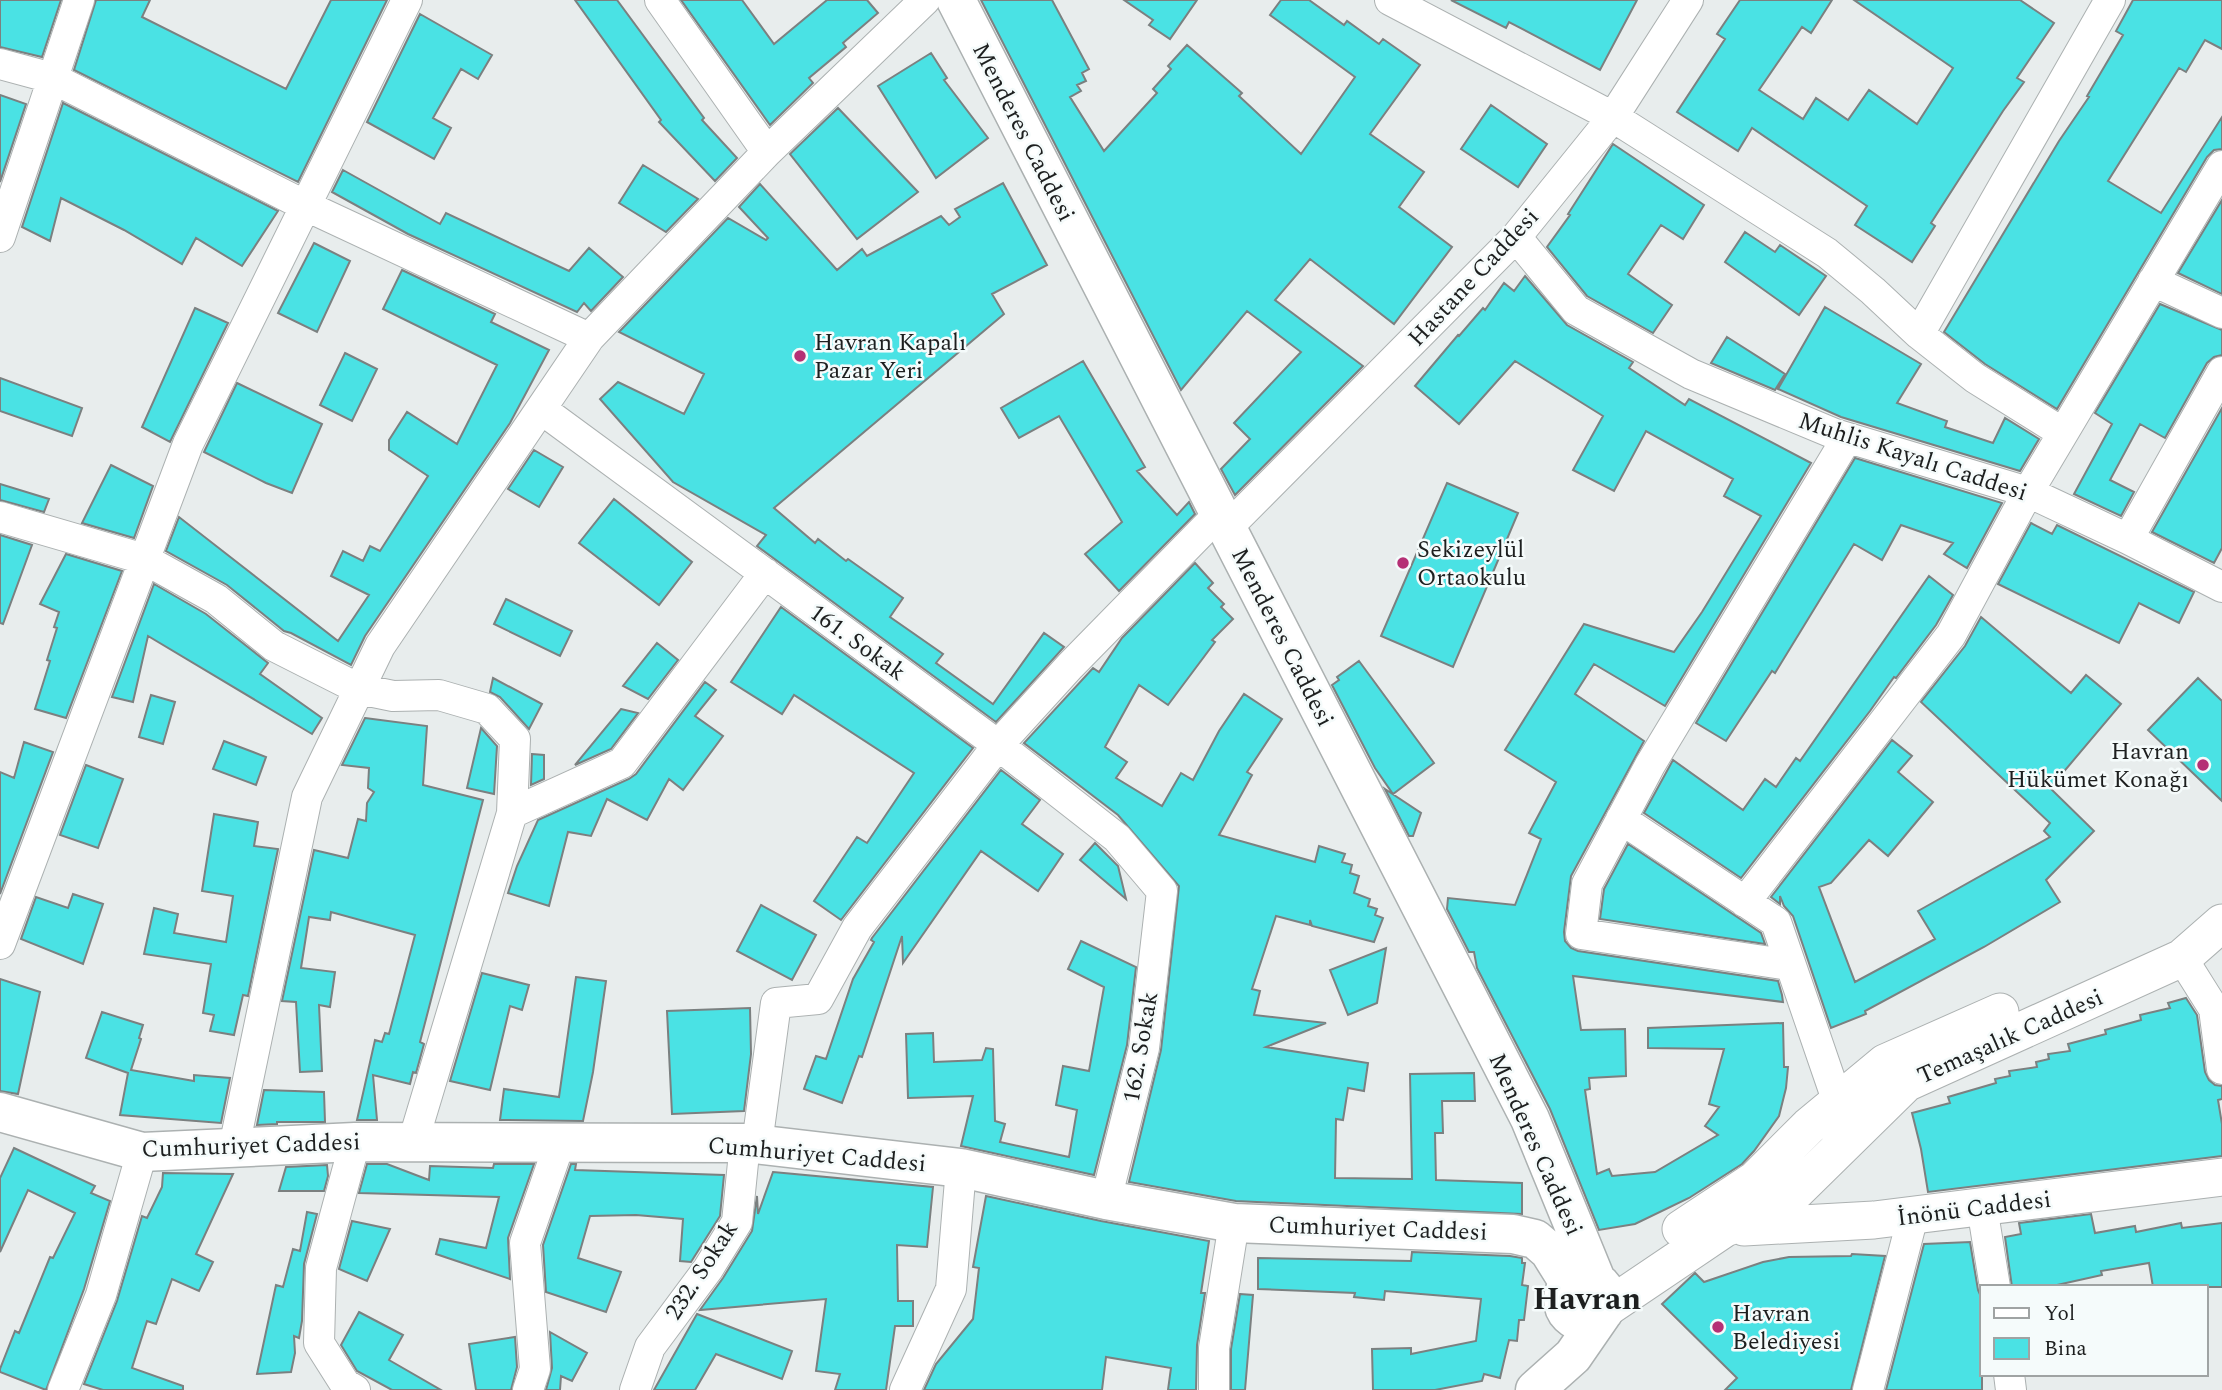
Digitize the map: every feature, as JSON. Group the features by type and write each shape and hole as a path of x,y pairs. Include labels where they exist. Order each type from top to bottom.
{"main road":[{"name":"Menderes Caddesi","path":"957,0 1530,1119 1589,1295"},
{"name":"Cumhuriyet Caddesi","path":"0,1112 142,1153 355,1142 751,1144 961,1168 1106,1200 1234,1223 1513,1234 1535,1239 1589,1295"},
{"path":"1535,1390 1573,1356 1589,1295"}],"street":[{"path":"0,237 79,0"},
{"path":"0,944 188,444 407,0"},
{"path":"660,0 768,152"},
{"path":"234,1147 307,797 380,646 589,338 768,152 925,0"},
{"path":"1391,0 1613,117 1827,253 1874,291 1919,334 1975,378 2063,433"},
{"name":"Hastane Caddesi","path":"998,745 1070,666 1224,521 1516,237 1613,117 1688,0"},
{"path":"1919,334 2109,0"},
{"path":"0,64 52,78 304,205 589,338"},
{"path":"1745,902 1951,635 2028,492 2222,166"},
{"name":"Muhlis Kayalı Caddesi","path":"1516,237 1576,310 1691,374 1847,438 2028,492 2219,578"},
{"path":"2153,281 2222,313"},
{"path":"2128,539 2222,372"},
{"name":"161. Sokak","path":"541,409 998,745 1117,838 1162,891"},
{"path":"1790,965 1581,934 1587,884 1621,819 1650,765 1847,438"},
{"path":"0,517 144,559 216,599 274,646 359,689 393,696 439,695 487,709 515,739 512,813 413,1142"},
{"path":"512,813 622,763 765,573"},
{"name":"232. Sokak","path":"635,1390 650,1347 708,1269 737,1222 776,1003 818,999 857,928 998,745"},
{"path":"1621,819 1776,922 1836,1103 1851,1138"},
{"name":"162. Sokak","path":"1106,1200 1144,1048 1162,891"},
{"name":"Temaşalık Caddesi","path":"1589,1295 1755,1180 1809,1126 1885,1063 2222,915"},
{"name":"Temaşalık Caddesi","path":"1589,1295 1725,1228 1767,1213 1797,1191 1906,1083 2182,958 2222,923"},
{"path":"2182,958 2214,1009 2222,1069"},
{"path":"355,1142 321,1268 319,1343 345,1384 355,1390"},
{"path":"528,1390 535,1369 525,1243 560,1142"},
{"path":"62,1390 102,1295 142,1153"},
{"path":"905,1390 951,1289 961,1168"},
{"name":"İnönü Caddesi","path":"1725,1228 1913,1216 2222,1177"},
{"path":"1982,1207 1995,1285"},
{"path":"1868,1390 1913,1216"},
{"path":"1214,1390 1214,1348 1234,1223"}],"building":[{"path":"0,0 61,0 42,57 0,47"},
{"path":"96,0 150,0 142,17 286,89 331,0 387,0 298,182 74,70"},
{"path":"575,0 617,0 704,118 702,120 737,158 715,181 659,122 661,120"},
{"path":"681,0 742,0 774,44 827,0 867,0 878,13 843,43 846,47 809,78 813,83 770,125"},
{"path":"981,0 1052,0 1089,69 1082,73 1086,81 1077,85 1081,91 1070,97 1104,151 1157,93 1153,89 1171,69 1168,66 1187,45 1242,93 1239,96 1301,154 1355,77 1270,15 1281,0 1309,0 1344,25 1347,21 1379,44 1383,39 1420,65 1370,134 1424,172 1399,207 1452,247 1394,324 1310,259 1275,300 1363,366 1235,495 1221,469 1250,439 1234,423 1301,352 1247,311 1181,390"},
{"path":"1124,0 1197,0 1170,39 1149,25 1153,20"},
{"path":"1451,0 1637,0 1600,70 1509,22 1506,28"},
{"path":"1740,0 1832,0 1811,33 1802,27 1759,90 1803,119 1816,98 1848,120 1869,90 1917,124 1953,68 1854,0 2020,0 2054,23 2017,78 2024,82 1931,223 1935,226 1912,262 1855,225 1867,206 1752,128 1738,151 1677,112 1725,39 1717,34"},
{"path":"2133,0 2222,0 2222,49 2205,40 2186,72 2179,68 2108,181 2161,213 2222,117 2222,149 2214,150 2207,157 2057,409 1985,364 1944,332 2059,141 2089,97 2087,96 2123,35 2116,31"},
{"path":"420,14 492,55 478,79 461,69 433,118 451,128 434,159 367,122"},
{"path":"931,53 947,78 944,80 988,138 936,178 878,86"},
{"path":"0,95 26,104 0,182"},
{"path":"63,103 278,211 242,266 196,238 182,264 61,198 50,241 22,227"},
{"path":"1491,105 1547,144 1518,187 1461,149"},
{"path":"838,108 918,192 857,239 790,154"},
{"path":"1613,144 1704,205 1683,239 1661,225 1628,274 1672,305 1653,333 1587,296 1547,247 1570,215 1568,214"},
{"path":"643,165 698,199 666,232 619,203"},
{"path":"343,170 440,224 446,213 569,271 589,248 623,277 591,311 584,303 577,312 408,234 332,192"},
{"name":"Havran Kapalı Pazar Yeri","path":"1003,183 1047,265 992,294 1004,314 774,508 815,543 818,539 846,561 848,559 903,598 890,617 943,654 936,663 993,704 1044,633 1064,647 996,722 757,546 766,535 673,482 600,399 618,382 684,414 704,374 619,332 728,218 766,240 768,238 739,207 760,184 837,270 862,249 867,256 941,216 949,225 960,217 955,209"},
{"path":"2222,200 2222,294 2178,273"},
{"path":"1745,232 1775,252 1780,245 1826,276 1799,315 1725,262"},
{"path":"314,243 350,261 317,332 278,313"},
{"path":"402,270 495,314 491,322 549,350 510,423 365,636 351,665 284,631 227,585 166,551 179,517 338,641 369,595 331,576 343,551 363,561 370,546 380,551 428,476 389,450 389,440 407,412 457,444 497,365 383,309"},
{"path":"1525,276 1567,325 1633,362 1629,368 1685,405 1689,399 1811,463 1665,706 1594,664 1575,694 1644,741 1571,876 1565,941 1578,951 1778,981 1783,1002 1573,976 1581,1030 1625,1029 1626,1076 1589,1078 1590,1089 1585,1090 1597,1174 1609,1169 1612,1176 1655,1172 1718,1135 1705,1126 1719,1107 1709,1104 1724,1049 1648,1048 1648,1028 1783,1023 1784,1067 1788,1067 1779,1116 1742,1164 1689,1198 1635,1224 1599,1230 1550,1109 1477,968 1474,952 1469,952 1447,909 1448,898 1515,905 1541,839 1529,833 1556,782 1505,750 1584,624 1674,652 1761,516 1724,496 1733,479 1646,431 1614,491 1573,470 1603,416 1515,361 1459,424 1415,386 1458,335 1483,308 1485,310 1504,283 1514,291"},
{"path":"2160,304 2222,330 2222,355 2207,363 2165,438 2140,424 2110,480 2134,492 2121,516 2074,494 2112,424 2095,413"},
{"path":"1825,307 1921,364 1897,403 1947,421 1945,427 1993,443 2005,418 2039,439 2020,471 1841,417 1778,389"},
{"path":"195,308 228,323 170,442 142,427"},
{"path":"1727,337 1785,374 1775,390 1711,363"},
{"path":"345,353 377,369 352,421 320,405"},
{"path":"1083,361 1145,467 1137,471 1177,515 1189,502 1195,514 1119,591 1085,554 1122,522 1059,416 1019,438 1001,408"},
{"path":"0,378 82,408 72,436 0,411"},
{"path":"237,383 322,424 292,493 204,452"},
{"path":"2222,408 2222,548 2214,563 2152,532"},
{"path":"534,450 563,467 539,507 508,489"},
{"path":"1855,458 2002,503 1967,568 1944,554 1953,543 1901,525 1882,560 1854,544 1775,673 1772,671 1726,741 1696,723"},
{"path":"111,465 153,486 134,538 82,523"},
{"path":"1447,483 1518,513 1453,667 1381,636"},
{"path":"0,484 49,499 44,512 0,500"},
{"path":"614,499 692,562 659,605 579,543"},
{"path":"2031,523 2052,534 2057,525 2194,592 2179,623 2139,603 2119,643 1998,584"},
{"path":"0,535 32,545 3,624 0,623"},
{"path":"66,554 122,571 66,718 35,709 50,661 47,660 59,612 40,604"},
{"path":"1195,563 1213,583 1208,588 1224,604 1221,607 1233,619 1212,640 1215,642 1168,705 1139,685 1105,747 1127,762 1116,778 1162,806 1181,773 1193,780 1219,731 1244,694 1282,719 1247,772 1252,775 1219,835 1315,862 1319,846 1345,854 1342,862 1352,865 1350,873 1359,876 1354,893 1370,899 1368,906 1377,909 1375,915 1383,918 1374,942 1312,926 1310,920 1310,925 1276,916 1252,989 1260,991 1254,1015 1326,1023 1266,1047 1368,1063 1364,1091 1348,1088 1343,1120 1336,1119 1335,1178 1412,1179 1410,1074 1474,1073 1475,1101 1442,1101 1443,1133 1435,1133 1436,1180 1522,1183 1522,1214 1236,1201 1129,1182 1161,1050 1179,886 1118,815 1024,743 1093,668 1099,672 1122,638"},
{"path":"1929,576 1953,595 1936,625 1741,878 1644,813 1673,760 1743,810 1765,779 1776,787 1796,758 1800,761"},
{"path":"154,584 206,614 268,663 260,674 322,718 312,734 148,636 133,702 112,697"},
{"path":"506,599 572,631 560,656 494,624"},
{"path":"781,607 973,748 841,920 814,901 857,837 867,843 914,773 794,695 782,714 731,682"},
{"path":"1981,617 2071,693 2086,675 2121,704 2050,788 2094,831 2046,880 2060,902 1984,947 1865,1011 1866,1014 1831,1028 1793,916 1780,896 1780,904 1771,897 1892,740 1912,756 1898,772 1933,802 1888,856 1869,840 1831,883 1819,887 1855,982 1935,939 1918,911 2050,837 2044,831 2050,823 1921,702 1965,646"},
{"path":"657,643 678,660 648,699 623,686"},
{"path":"1359,661 1434,763 1393,794 1375,768 1332,685 1339,680 1337,677"},
{"path":"493,678 542,704 529,729 500,697 490,692"},
{"name":"Havran Hükümet Konağı","path":"2198,678 2222,701 2222,801 2148,730"},
{"path":"705,682 716,690 695,716 723,736 683,790 669,779 647,820 607,799 591,836 568,832 549,906 508,893 538,820 636,774"},
{"path":"151,695 175,702 163,744 139,737"},
{"path":"621,709 638,713 611,749 575,765"},
{"path":"365,718 427,726 423,785 483,800 420,1042 424,1044 416,1073 413,1072 410,1084 373,1075 377,1120 357,1120 375,1040 382,1042 385,1033 389,1034 415,935 331,912 330,920 309,917 301,968 335,972 330,1007 319,1005 322,1071 300,1072 296,1002 282,1001 314,850 348,858 358,819 366,821 367,803 374,792 368,788 369,768 342,765"},
{"path":"481,728 497,746 494,794 467,788"},
{"path":"224,741 266,757 256,785 213,769"},
{"path":"24,742 53,752 0,894 0,772 14,778"},
{"path":"532,754 544,755 544,779 531,785"},
{"path":"86,765 123,779 98,848 60,835"},
{"path":"1001,770 1040,800 1022,824 1063,854 1038,891 981,851 903,963 902,936 862,1057 859,1056 842,1103 804,1089 816,1056 826,1059 853,979 874,942 872,938"},
{"path":"1385,789 1421,813 1413,836 1409,836"},
{"path":"214,814 258,822 254,846 278,849 248,996 243,995 234,1035 210,1031 214,1015 203,1013 211,964 144,954 154,908 178,914 174,933 226,942 233,896 202,891"},
{"path":"1095,843 1118,866 1126,899 1080,860"},
{"path":"1628,844 1761,933 1765,944 1600,919 1604,889"},
{"path":"73,894 103,904 83,964 21,939 36,897 68,908"},
{"path":"761,905 816,935 792,980 737,951"},
{"path":"1081,941 1136,967 1127,1045 1094,1175 961,1146 973,1096 908,1098 906,1034 933,1033 934,1062 982,1060 986,1048 993,1049 995,1121 1005,1124 1000,1142 1069,1157 1077,1110 1056,1105 1063,1066 1089,1071 1104,987 1068,969"},
{"path":"1386,948 1377,1003 1348,1015 1330,970"},
{"path":"482,973 529,985 522,1010 510,1006 490,1090 450,1081"},
{"path":"576,977 606,981 583,1121 500,1120 504,1089 559,1097"},
{"path":"0,979 40,992 18,1094 0,1091"},
{"path":"2186,998 2197,1015 2205,1072 2215,1085 2222,1086 2222,1099 2218,1100 2222,1124 2222,1156 1928,1192 1912,1113 1950,1103 1948,1097 1996,1083 1995,1079 2010,1076 2009,1071 2037,1067 2036,1062 2049,1059 2048,1054 2070,1051 2068,1044 2106,1034 2105,1030 2141,1020 2140,1015 2170,1008 2168,1003"},
{"path":"750,1008 751,1054 744,1111 672,1114 667,1011"},
{"path":"102,1012 143,1025 131,1070 194,1081 194,1075 230,1078 221,1123 120,1115 128,1073 86,1058"},
{"path":"264,1090 324,1092 325,1122 277,1122 257,1125"},
{"path":"14,1148 95,1186 91,1193 110,1201 84,1289 46,1390 0,1372 0,1369 15,1331 19,1333 50,1257 53,1258 75,1213 28,1190 0,1252 0,1178"},
{"path":"367,1164 387,1164 429,1180 430,1166 493,1168 494,1164 534,1164 508,1238 510,1279 436,1254 440,1239 486,1248 499,1197 359,1193"},
{"path":"571,1164 576,1164 575,1170 724,1175 720,1216 691,1262 680,1261 683,1219 636,1215 590,1216 578,1258 621,1272 606,1312 546,1292 543,1245"},
{"path":"327,1165 328,1176 324,1191 279,1191 286,1167"},
{"path":"773,1172 933,1187 927,1247 897,1245 898,1301 913,1301 913,1326 895,1326 886,1390 835,1390 840,1374 816,1371 826,1299 700,1310 752,1231 757,1196 758,1214"},
{"path":"163,1173 233,1174 196,1254 213,1262 199,1291 172,1279 156,1324 147,1321 132,1368 183,1386 183,1390 103,1390 84,1384 117,1301 142,1216 147,1218 162,1187"},
{"path":"986,1196 1209,1241 1201,1293 1205,1293 1197,1345 1196,1390 1168,1390 1171,1368 1106,1357 1102,1390 924,1390 936,1364 973,1319 979,1268 973,1267"},
{"path":"307,1212 317,1214 304,1264 302,1321 299,1338 294,1336 295,1353 291,1372 257,1374 276,1285 283,1287 293,1249 300,1251"},
{"path":"2091,1214 2095,1233 2135,1226 2136,1232 2181,1223 2182,1228 2222,1223 2222,1287 2153,1285 2149,1263 2101,1271 2102,1275 2057,1285 2012,1285 2005,1237 2021,1234 2019,1223"},
{"path":"352,1221 390,1229 367,1281 339,1269"},
{"path":"1970,1242 1980,1294 1982,1390 1886,1390 1924,1244"},
{"path":"1412,1252 1522,1258 1522,1263 1525,1263 1522,1285 1528,1286 1524,1320 1519,1320 1517,1341 1509,1340 1500,1378 1484,1374 1482,1381 1435,1390 1373,1390 1372,1349 1411,1348 1411,1354 1476,1341 1481,1299 1385,1291 1384,1300 1354,1297 1355,1293 1258,1289 1258,1258 1411,1261"},
{"path":"1852,1254 1885,1256 1851,1390 1725,1390 1737,1378 1662,1304 1695,1273 1704,1282 1763,1262 1789,1257"},
{"path":"1240,1294 1253,1295 1245,1390 1231,1390 1231,1349"},
{"path":"359,1312 403,1335 389,1360 441,1390 392,1390 357,1371 341,1345"},
{"path":"697,1314 792,1351 782,1379 716,1354 695,1390 654,1390"},
{"path":"550,1332 587,1353 572,1381 561,1376 560,1390 546,1390 552,1368"},
{"path":"515,1337 517,1367 511,1390 476,1390 469,1344"}],"place":[{"name":"Havran Kapalı Pazar Yeri","path":"800,356"},
{"name":"Sekizeylül Ortaokulu","path":"1403,563"},
{"name":"Havran Hükümet Konağı","path":"2203,765"},
{"name":"Havran Belediyesi","path":"1718,1327"}],"district":[{"name":"Havran","path":"1587,1298"}]}
